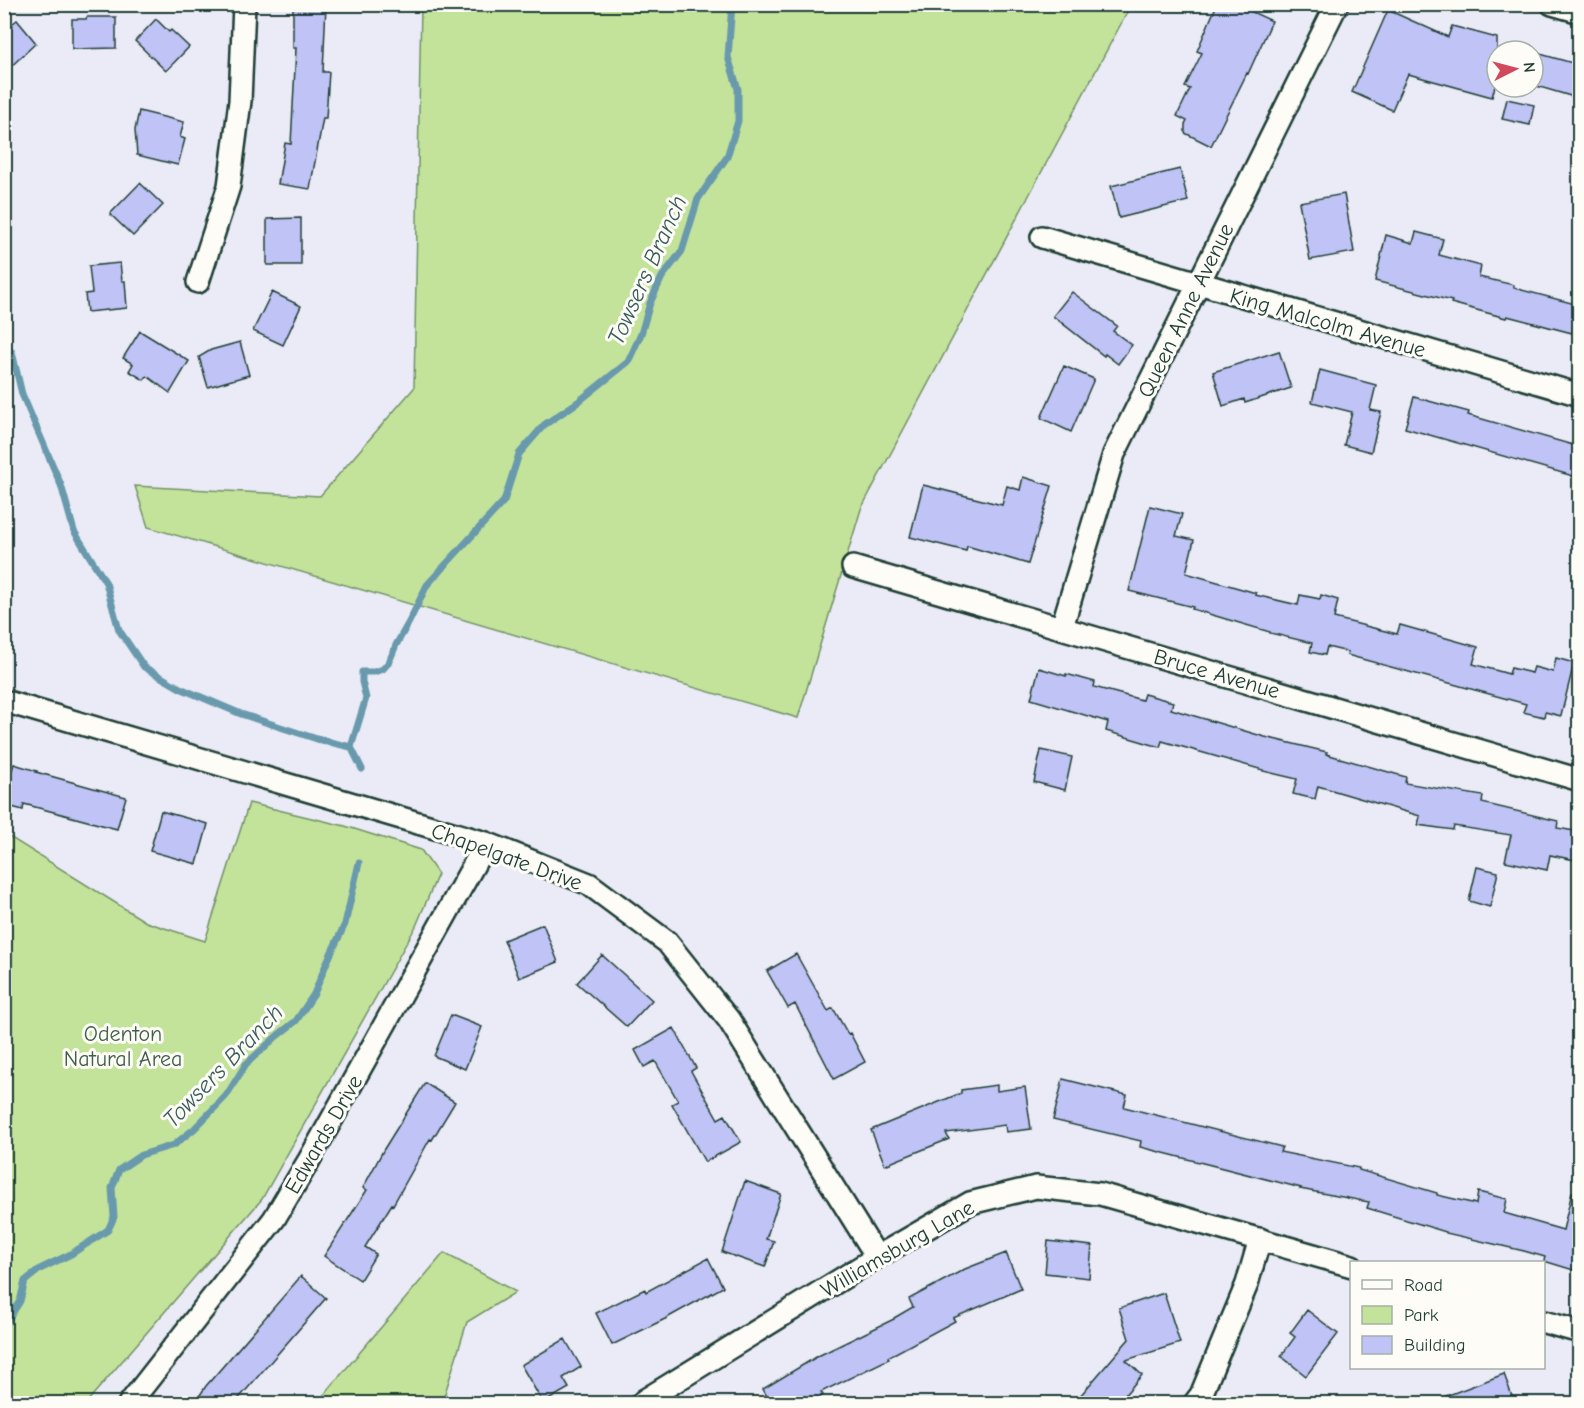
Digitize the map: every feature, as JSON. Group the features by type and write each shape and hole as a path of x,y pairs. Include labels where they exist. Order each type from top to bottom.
{"street":[{"path":"198,282 229,186 240,101 244,4"},
{"name":"Queen Anne Avenue","path":"1062,627 1114,454 1337,4"},
{"path":"1552,4 1580,12"},
{"name":"King Malcolm Avenue","path":"1042,237 1580,395"},
{"name":"Bruce Avenue","path":"854,567 1580,780"},
{"name":"Chapelgate Drive","path":"4,701 486,843 589,884 667,942 729,1020 877,1257"},
{"name":"Edwards Drive","path":"129,1404 274,1219 486,843"},
{"name":"Williamsburg Lane","path":"641,1404 877,1257 970,1203 1036,1187 1100,1194 1350,1265"},
{"path":"1194,1404 1201,1395 1247,1284 1260,1239"},
{"path":"1545,1322 1580,1332"}],"green space":[{"path":"421,5 1131,5 861,509 798,718 148,527 135,486 320,496 414,388"},
{"name":"Odenton Natural Area","path":"249,803 345,826 421,850 438,874 416,926 262,1199 86,1403 5,1403 5,834 146,922 205,941"},
{"path":"444,1253 516,1292 467,1322 442,1403 317,1403"}],"building":[{"path":"293,4 326,5 323,72 329,72 326,118 323,118 310,189 278,184 285,143 291,144 296,48 293,48"},
{"path":"1217,4 1235,4 1272,21 1211,146 1185,133 1187,121 1177,116 1190,89 1185,87 1202,53 1197,51"},
{"path":"1388,10 1448,37 1452,26 1497,38 1485,39 1485,95 1408,74 1392,110 1352,92"},
{"path":"87,17 116,17 116,48 72,49 72,19 86,19"},
{"path":"156,19 189,47 166,71 135,41"},
{"path":"17,20 36,43 4,73 4,30"},
{"path":"1545,55 1580,65 1580,78 1574,97 1545,89"},
{"path":"1507,99 1534,105 1530,125 1502,119"},
{"path":"139,111 184,122 180,137 185,139 178,165 137,155 135,130"},
{"path":"1180,169 1188,201 1119,218 1111,186"},
{"path":"140,183 163,205 133,236 110,214"},
{"path":"1344,194 1354,252 1310,260 1299,202"},
{"path":"301,218 301,265 267,265 267,219"},
{"path":"1416,232 1443,239 1439,255 1481,266 1479,277 1579,305 1572,333 1507,316 1506,318 1375,281 1386,235 1413,243"},
{"path":"120,263 122,281 125,281 127,308 87,312 85,294 92,293 89,266"},
{"path":"272,292 301,306 283,345 253,331"},
{"path":"1072,292 1117,326 1113,331 1132,345 1118,364 1105,354 1104,356 1053,316"},
{"path":"140,331 189,361 170,393 147,376 144,380 129,371 133,364 123,358"},
{"path":"240,342 249,375 208,387 199,357 211,350"},
{"path":"1279,351 1291,388 1245,403 1244,399 1223,406 1213,372"},
{"path":"1064,366 1094,379 1071,432 1041,418"},
{"path":"1320,370 1376,385 1370,410 1381,412 1371,452 1344,445 1352,412 1312,402"},
{"path":"1414,397 1580,447 1580,478 1405,428"},
{"path":"1023,477 1052,486 1028,564 967,546 966,551 910,537 923,485 1002,505 1007,486 1020,490"},
{"path":"1150,506 1182,514 1176,536 1194,540 1186,573 1256,593 1255,595 1298,605 1300,595 1320,599 1321,595 1338,600 1334,618 1397,634 1400,625 1478,647 1473,664 1509,674 1511,668 1532,673 1534,667 1553,672 1556,658 1574,663 1561,716 1545,712 1544,717 1523,712 1526,704 1347,655 1348,652 1327,647 1325,655 1310,652 1312,643 1270,633 1192,609 1193,607 1129,591"},
{"path":"1039,668 1095,682 1094,687 1142,700 1144,694 1173,702 1171,709 1265,737 1327,752 1326,754 1406,777 1405,783 1483,796 1482,803 1558,821 1557,828 1580,832 1580,861 1550,855 1547,870 1505,861 1511,835 1454,826 1453,830 1418,825 1420,816 1318,786 1315,799 1293,794 1297,779 1162,741 1160,747 1106,731 1108,722 1031,699"},
{"path":"1041,750 1072,757 1065,790 1034,782"},
{"path":"14,764 126,797 117,829 24,804 23,810 4,805 4,768 12,770"},
{"path":"161,811 208,824 197,864 150,851"},
{"path":"1477,867 1498,872 1490,907 1469,901"},
{"path":"543,924 558,962 519,978 504,940"},
{"path":"796,954 828,1011 833,1008 848,1034 850,1033 865,1062 834,1079 795,1004 788,1008 767,971"},
{"path":"602,955 652,1000 627,1027 577,983"},
{"path":"451,1015 482,1027 465,1069 434,1056"},
{"path":"674,1028 696,1068 691,1071 718,1119 725,1115 741,1142 705,1162 672,1104 678,1101 655,1061 644,1067 635,1050"},
{"path":"1063,1079 1127,1095 1124,1107 1282,1147 1280,1152 1359,1168 1359,1170 1437,1193 1437,1195 1476,1204 1478,1192 1507,1199 1504,1213 1563,1230 1572,1192 1580,1193 1580,1272 1544,1261 1545,1257 1446,1233 1367,1208 1369,1202 1300,1189 1140,1147 1141,1141 1053,1120"},
{"path":"425,1083 455,1102 365,1247 376,1254 360,1280 324,1256 367,1190 363,1188 384,1149"},
{"path":"997,1085 997,1091 1025,1087 1031,1129 1006,1132 1005,1125 946,1133 949,1139 885,1165 871,1130 961,1093 961,1090"},
{"path":"745,1181 781,1194 766,1239 774,1241 765,1267 722,1252"},
{"path":"1048,1241 1092,1246 1089,1278 1045,1273"},
{"path":"1006,1253 1021,1289 953,1318 955,1321 888,1357 889,1359 821,1392 823,1395 810,1404 771,1404 763,1389 818,1356 894,1319 913,1307 909,1299 965,1269"},
{"path":"708,1258 723,1287 612,1345 596,1313 645,1289 646,1292"},
{"path":"301,1276 326,1298 234,1404 194,1404 206,1386"},
{"path":"1164,1293 1180,1343 1126,1360 1142,1375 1117,1404 1073,1404 1129,1339 1119,1308"},
{"path":"1307,1310 1338,1334 1306,1376 1281,1356 1295,1337 1290,1333"},
{"path":"565,1339 581,1367 563,1378 569,1388 543,1403 521,1365"},
{"path":"1504,1374 1513,1399 1502,1404 1430,1404 1430,1402"}],"waterway":[{"name":"Towsers Branch","path":"362,769 351,747 366,698 362,672 383,669 389,662 427,585 504,501 519,454 544,425 578,402 628,362 662,277 682,251 698,199 727,157 738,121 738,89 728,57 732,4"},
{"path":"12,352 22,394 61,485 74,531 106,583 119,630 144,667 180,688 241,714 317,739 351,747"},
{"name":"Towsers Branch","path":"4,1326 20,1301 25,1281 40,1269 71,1254 108,1230 114,1217 112,1188 119,1170 141,1155 174,1145 194,1129 226,1096 246,1064 296,1021 314,994 345,924 359,863"}]}
